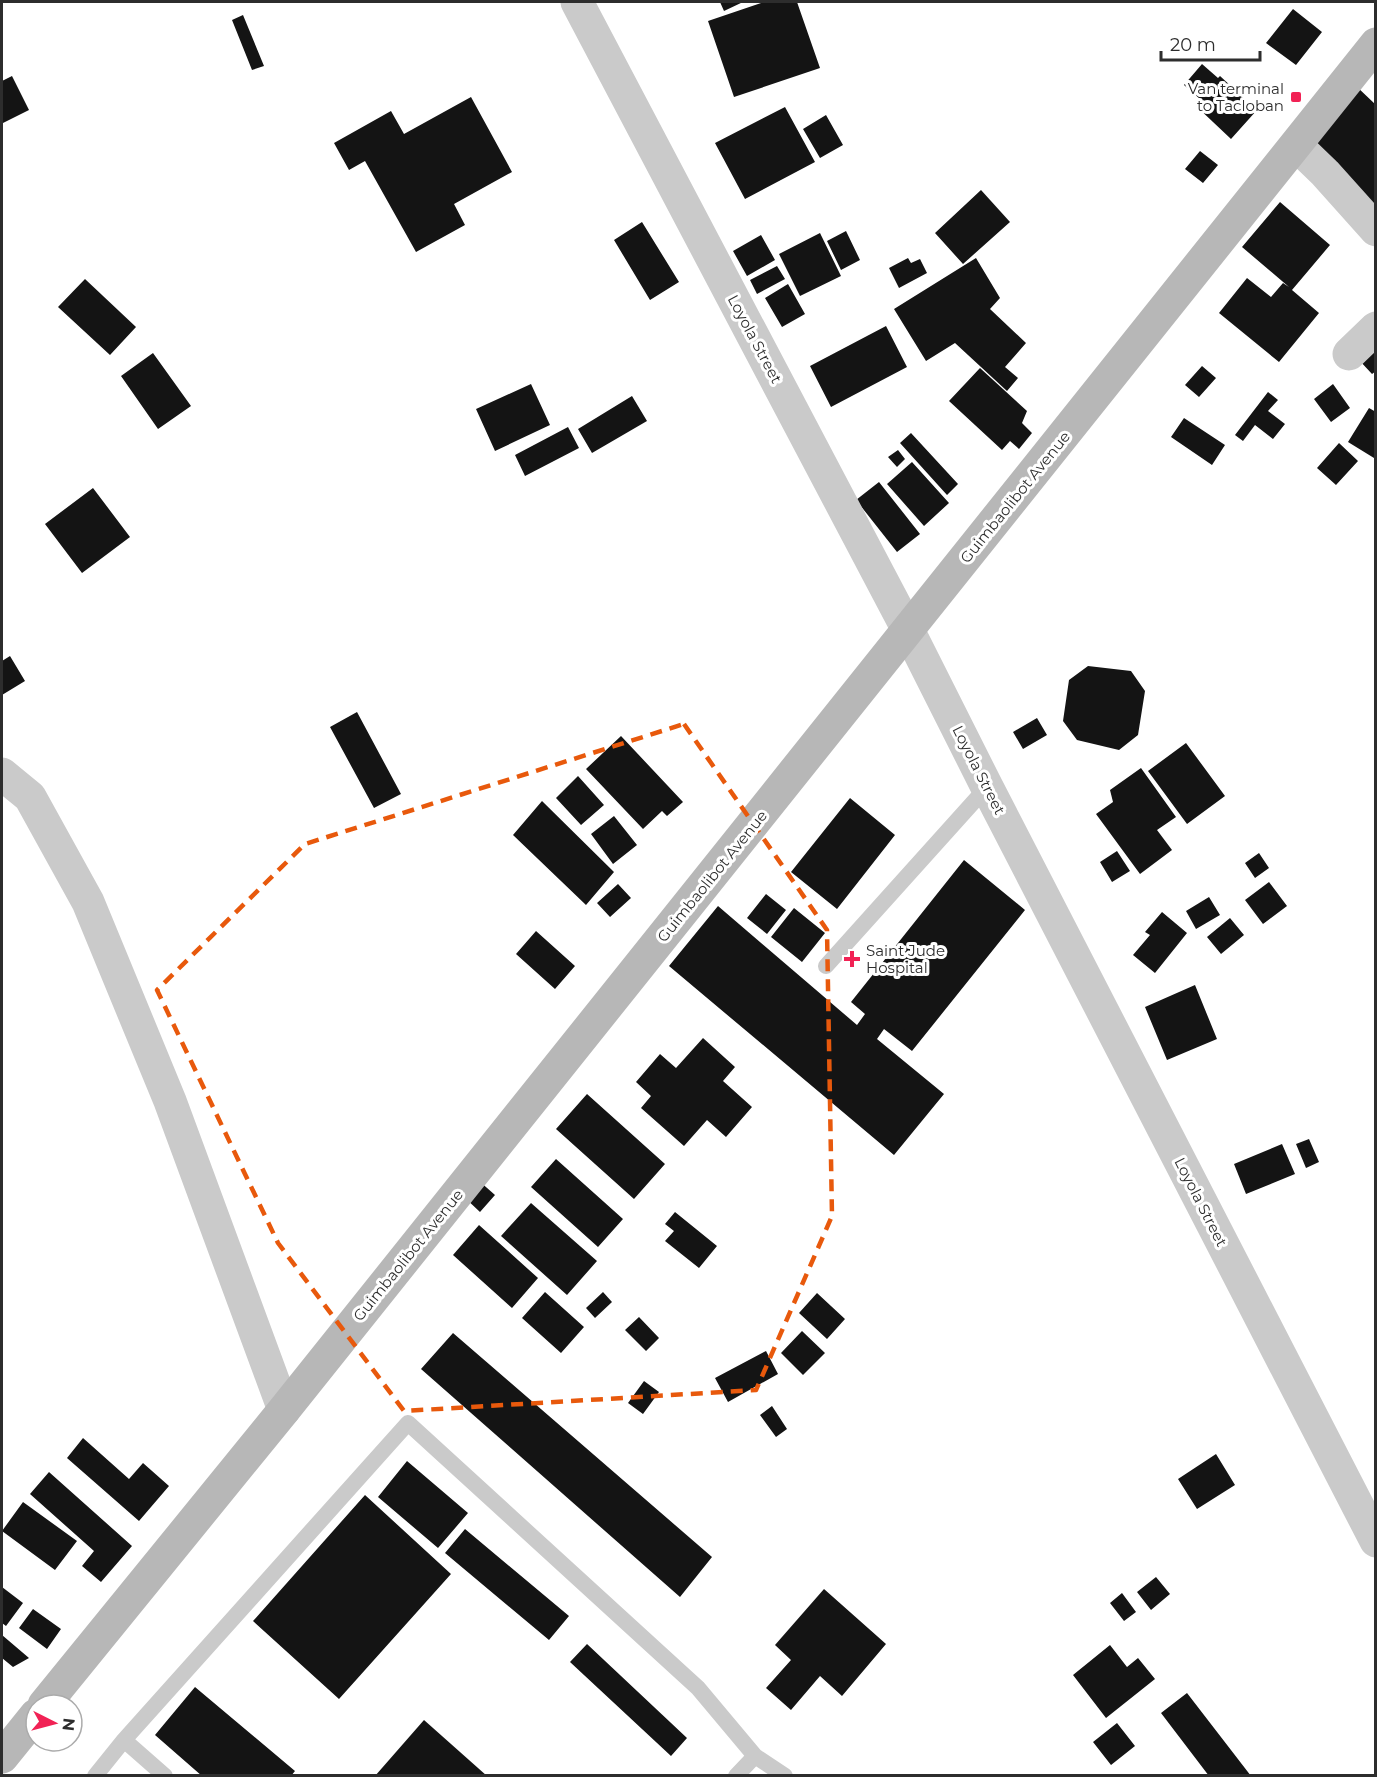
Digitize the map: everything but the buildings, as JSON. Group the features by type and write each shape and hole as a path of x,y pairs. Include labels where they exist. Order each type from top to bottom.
{"main road":[{"name":"Guimbaolibot Avenue","path":"54,1693 284,1410 1376,44"},
{"path":"2,1757 24,1730"}],"street":[{"name":"Loyola Street","path":"577,2 908,630 1376,1541"},
{"path":"1296,145 1325,173 1376,230"},
{"path":"1349,354 1376,328"},
{"path":"2,774 30,797 88,902 170,1101 284,1410"}],"lane":[{"path":"826,966 987,787"},
{"path":"95,1776 124,1740 408,1423 698,1688 755,1756 785,1776"},
{"path":"124,1740 165,1776"},
{"path":"736,1776 755,1756"}],"highlighted area":[{"path":"684,724 827,930 832,1216 756,1390 404,1411 278,1243 157,990 305,844"}],"place":[{"name":"Van terminal to Tacloban","path":"1296,97"},
{"name":"Saint Jude Hospital","path":"852,959"}]}
